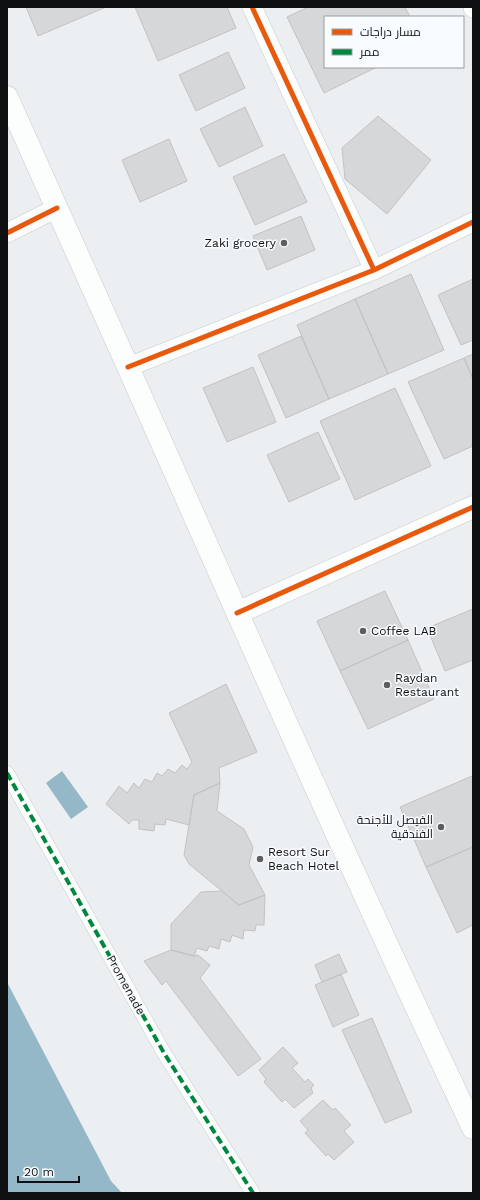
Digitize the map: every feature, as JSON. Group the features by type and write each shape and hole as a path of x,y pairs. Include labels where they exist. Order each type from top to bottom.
{"main road":[{"path":"7,97 237,614 473,1128"},
{"path":"237,614 473,507"}],"street":[{"path":"252,7 374,270"},
{"path":"7,233 57,208"},
{"path":"128,367 374,270 473,222"},
{"name":"Promenade","path":"7,773 164,1053 253,1193"}],"water":[{"path":"62,771 88,807 71,819 46,783"},
{"path":"7,982 111,1181 122,1193 7,1193"}],"building":[{"path":"26,7 106,7 38,36"},
{"path":"135,7 227,7 236,28 158,61"},
{"path":"308,7 405,7 410,16 324,16 324,68 375,68 324,93 287,17"},
{"path":"228,52 245,88 196,111 179,75"},
{"path":"245,107 263,146 219,167 200,129"},
{"path":"378,116 431,160 387,214 345,179 342,148"},
{"path":"169,139 187,181 140,202 122,160"},
{"path":"284,154 307,202 255,225 233,177"},
{"name":"Zaki grocery","path":"301,216 315,250 267,270 253,236"},
{"path":"411,274 444,350 388,374 355,299"},
{"path":"473,279 473,340 461,345 438,295"},
{"path":"355,299 388,374 329,399 297,325"},
{"path":"301,336 329,399 286,418 258,355"},
{"path":"473,354 473,379 464,358"},
{"path":"464,358 473,379 473,446 444,459 408,382"},
{"path":"253,367 276,422 227,442 203,388"},
{"path":"395,388 431,466 355,500 320,421"},
{"path":"318,432 340,479 289,502 267,455"},
{"name":"Coffee LAB","path":"385,591 408,640 340,671 317,621"},
{"path":"473,609 473,660 445,671 427,628"},
{"name":"Raydan Restaurant","path":"408,640 434,699 368,729 340,671"},
{"path":"226,684 257,752 219,768 220,783 194,795 189,825 166,819 165,825 155,824 154,831 139,829 139,820 132,820 129,824 106,804 119,786 127,793 134,783 139,788 145,779 152,782 157,773 162,776 168,769 175,773 182,765 187,769 192,762 169,713"},
{"name":"الفيصل للأجنحة الفندقية","path":"472,776 473,847 426,867 400,807"},
{"path":"220,783 217,811 244,829 253,847 249,865 265,895 239,905 189,864 184,855 194,795"},
{"path":"473,847 473,925 457,933 426,867"},
{"path":"222,891 239,905 265,895 264,925 256,925 255,931 244,930 243,939 232,935 230,942 221,939 219,949 209,946 207,951 197,948 194,956 171,950 171,924 201,892"},
{"path":"171,950 194,956 198,955 210,965 200,978 261,1059 238,1076 166,981 162,985 144,961"},
{"path":"339,954 347,972 322,982 315,965"},
{"path":"341,974 359,1015 333,1027 315,985"},
{"path":"372,1018 412,1112 385,1123 342,1030"},
{"path":"283,1047 298,1063 292,1068 305,1082 308,1079 314,1085 311,1088 313,1093 294,1108 285,1099 282,1102 264,1082 266,1079 259,1070"},
{"path":"323,1100 333,1110 335,1108 351,1125 344,1131 354,1142 334,1160 328,1154 326,1156 305,1133 308,1130 300,1121"}],"marked path":[{"path":"7,773 164,1053 253,1193"}],"cycle path":[{"path":"252,7 374,270"},
{"path":"7,233 57,208"},
{"path":"128,367 374,270 473,222"},
{"path":"237,613 473,507"}],"place":[{"name":"Zaki grocery","path":"284,243"},
{"name":"Coffee LAB","path":"363,631"},
{"name":"Raydan Restaurant","path":"387,685"},
{"name":"الفيصل للأجنحة الفندقية","path":"441,827"},
{"name":"Resort Sur Beach Hotel","path":"260,859"}]}
